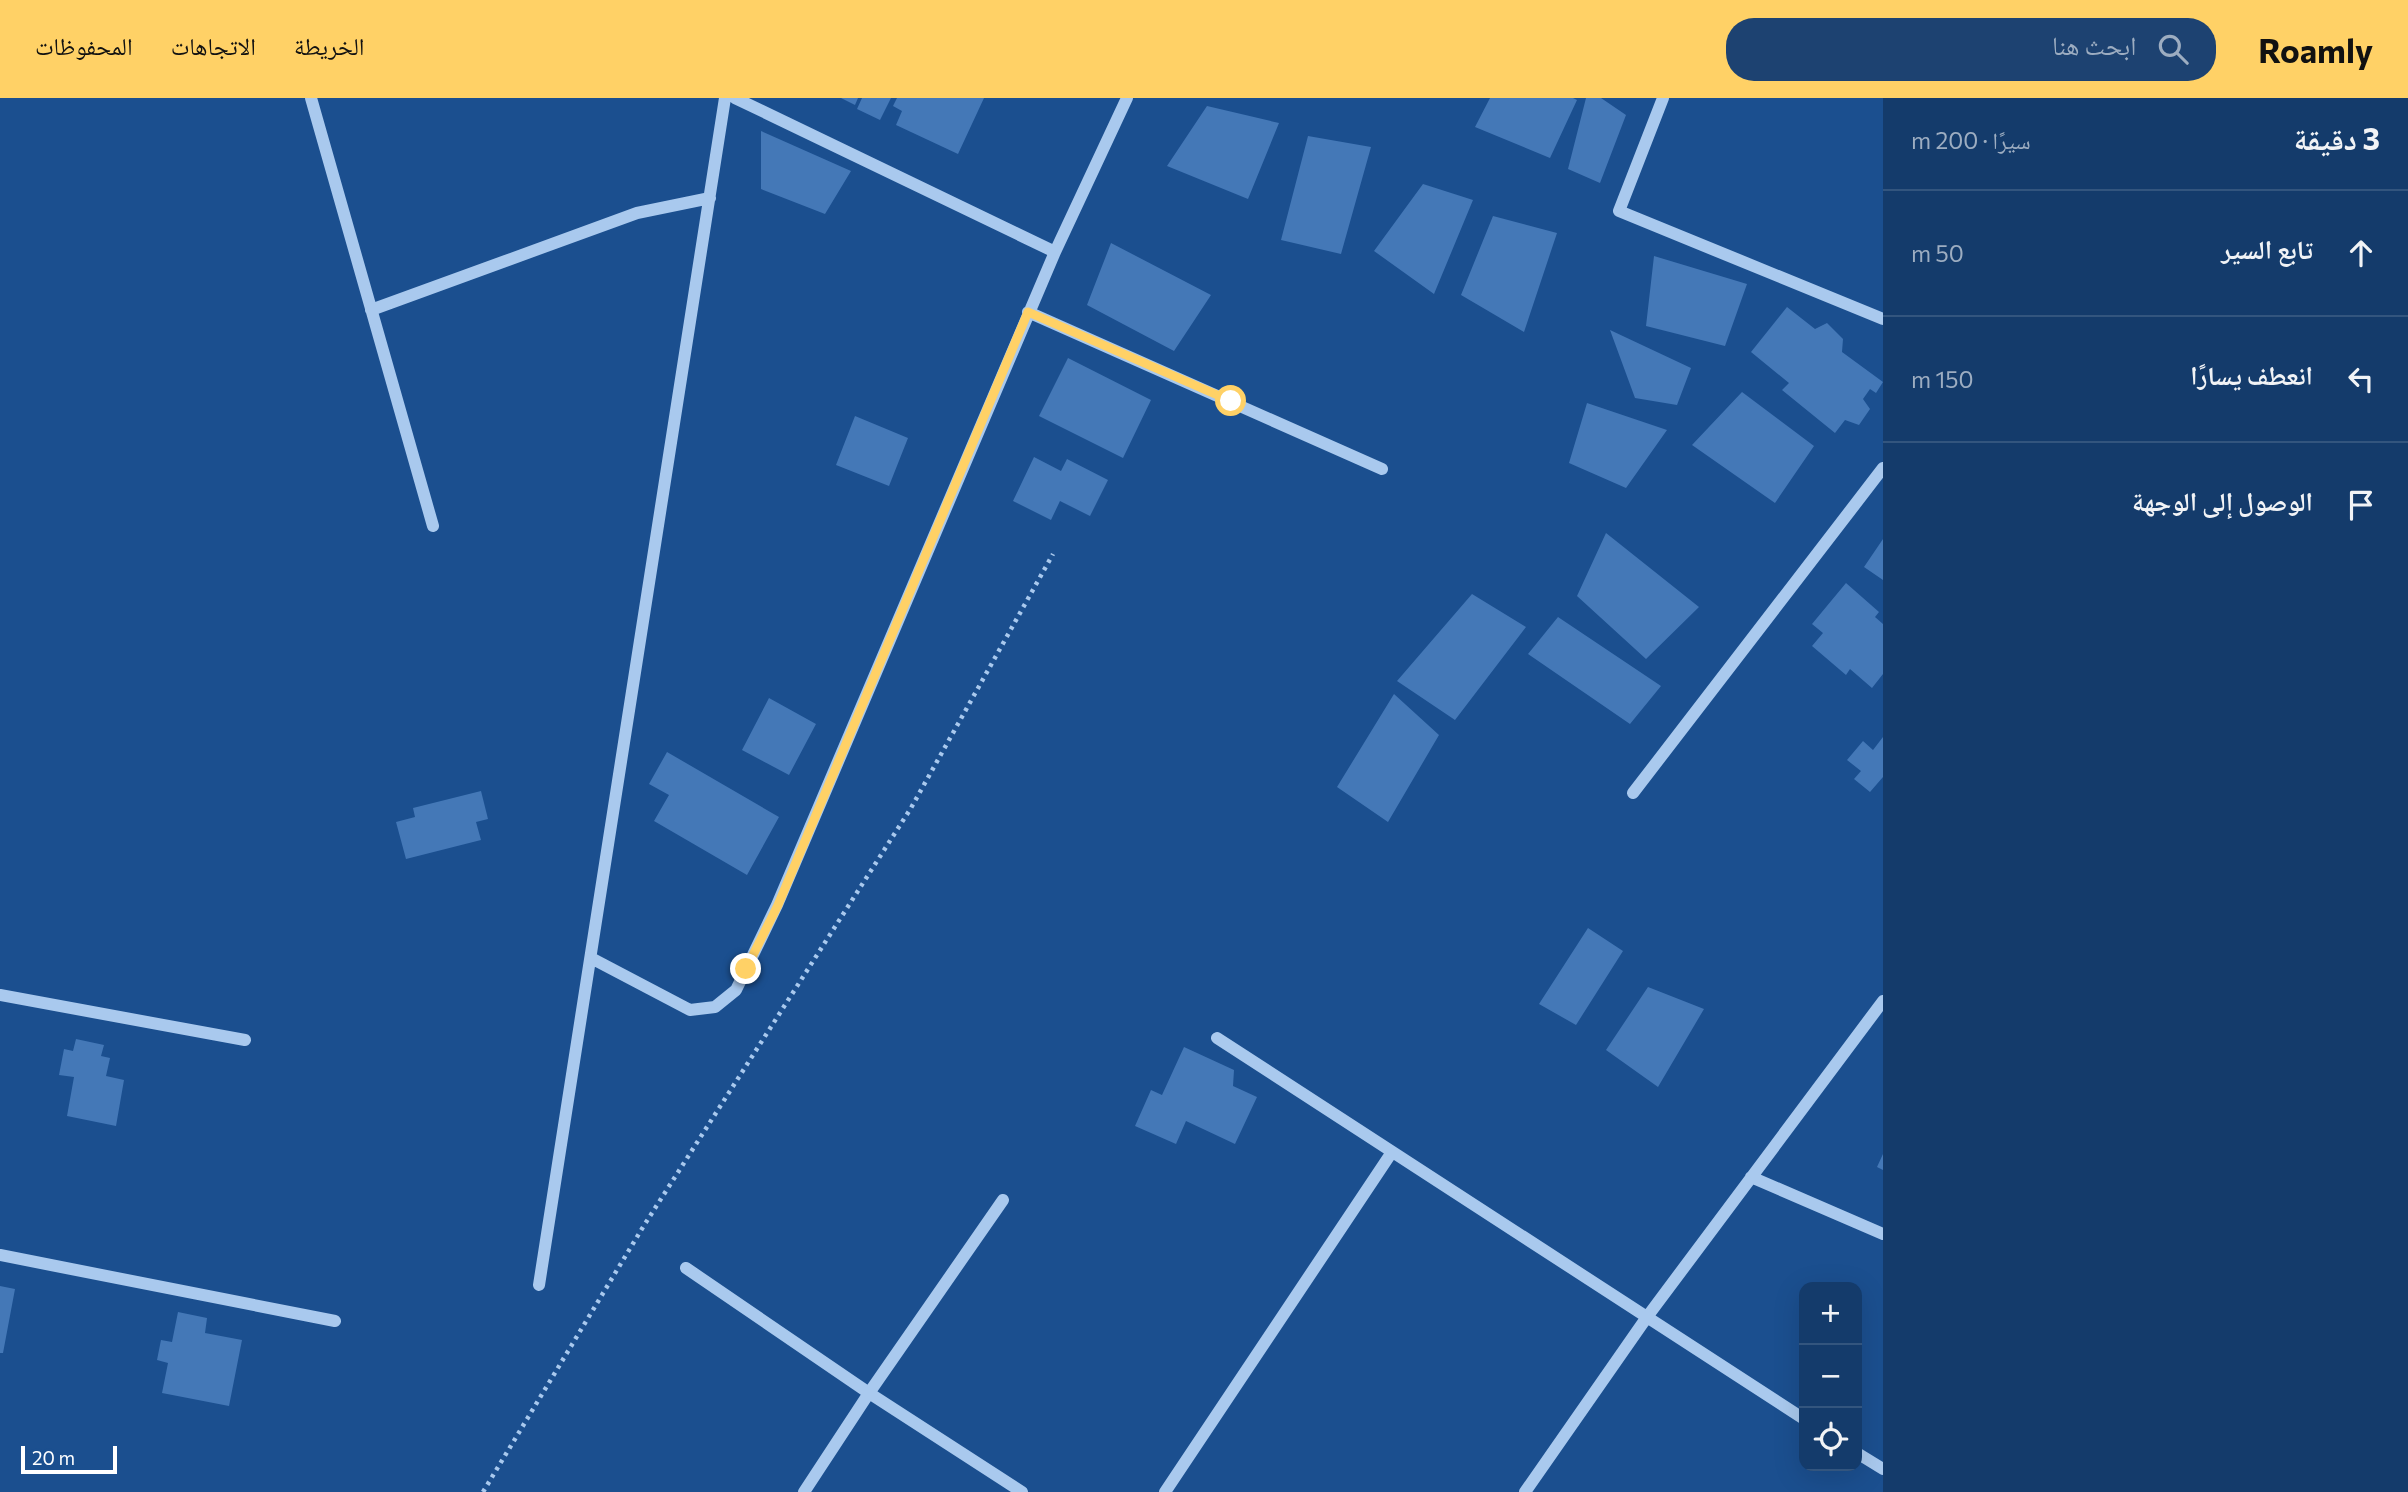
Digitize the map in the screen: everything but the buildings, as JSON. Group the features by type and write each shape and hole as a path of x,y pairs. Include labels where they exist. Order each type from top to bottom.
{"street":[{"path":"312,98 433,526"},
{"path":"539,1285 726,98"},
{"path":"735,98 1055,252"},
{"path":"591,958 690,1010 715,1007 736,990 778,905 1028,312 1127,98"},
{"path":"1664,98 1619,211 1883,319"},
{"path":"371,310 637,213 710,198"},
{"path":"1028,312 1382,469"},
{"path":"1633,793 1883,468"},
{"path":"0,995 245,1040"},
{"path":"1525,1492 1647,1317 1883,1001"},
{"path":"1217,1038 1799,1416"},
{"path":"1165,1492 1392,1152"},
{"path":"1751,1177 1883,1234"},
{"path":"804,1492 1003,1200"},
{"path":"0,1255 335,1321"},
{"path":"686,1268 869,1393 1022,1492"},
{"path":"1862,1455 1883,1469"}],"path":[{"path":"482,1492 643,1227 911,808 1053,554"}],"route":[{"path":"746,969 778,905 1028,312 1231,401"}]}
